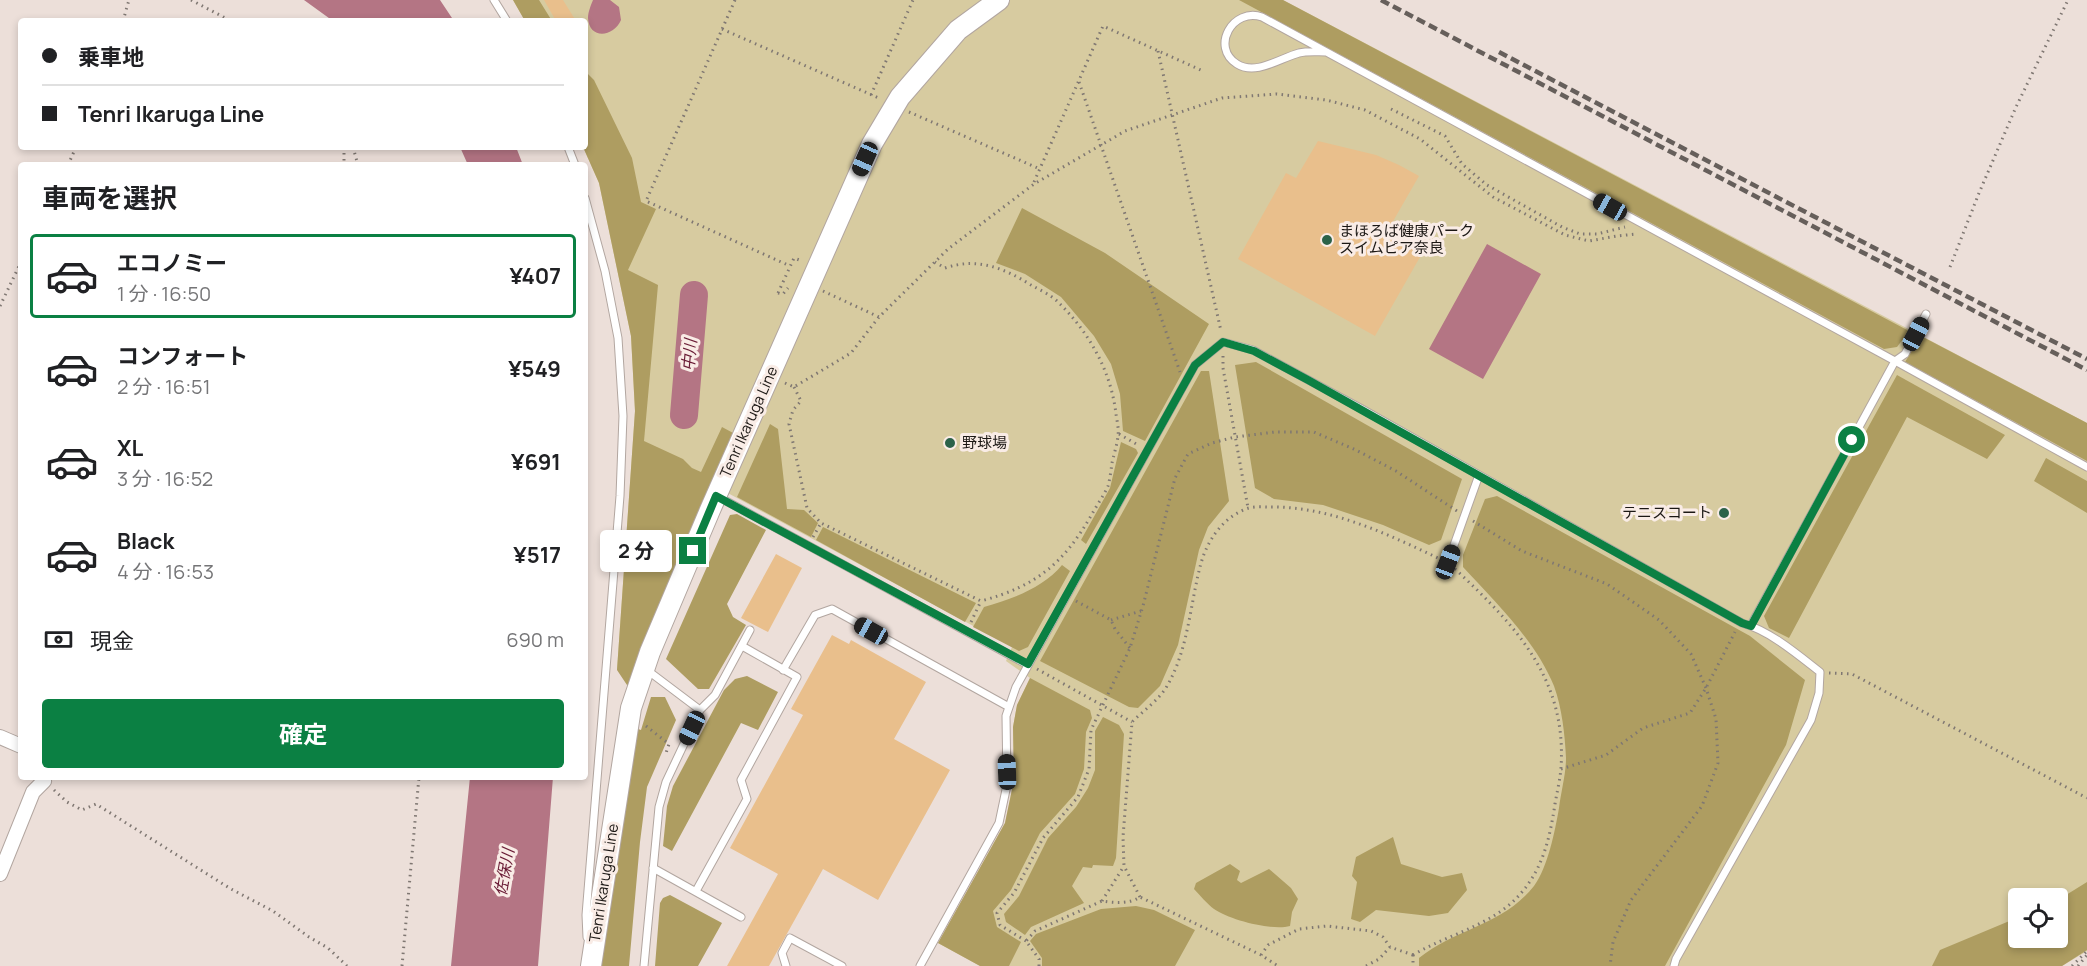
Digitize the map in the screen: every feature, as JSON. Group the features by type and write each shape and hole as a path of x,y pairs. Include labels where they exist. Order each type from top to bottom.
{"main road":[{"name":"Tenri Ikaruga Line","path":"590,966 631,708 650,652 716,496 872,144 900,97 958,30 999,0"}],"street":[{"path":"0,737 18,745"},
{"path":"0,874 33,792 42,780"}],"lane":[{"path":"494,0 505,18"},
{"path":"1326,52 1300,52 1260,67 1245,67 1238,64 1228,54 1225,37 1235,21 1249,15 1257,16 1326,52 1651,228 2087,467"},
{"path":"588,209 605,271 618,338 623,416 620,496 586,915 590,966"},
{"path":"1751,626 1895,361 1905,354 1926,314"},
{"path":"920,966 999,823 1007,785 1006,716 1016,687 1195,365 1223,342 1254,351 1479,475 1751,626 1795,652 1820,672 1819,693 1811,720 1676,958 1674,966"},
{"path":"1448,562 1466,517 1479,475"},
{"path":"716,496 1028,664"},
{"path":"783,670 815,615 832,609 1009,707"},
{"path":"644,966 659,807 666,782 700,710 715,695 750,630"},
{"path":"696,891 747,799 741,780 797,677 742,646"},
{"path":"645,668 700,710"},
{"path":"653,868 741,917"},
{"path":"786,966 782,953 790,938 842,966"}],"path":[{"path":"124,18 129,0"},
{"path":"191,0 225,18"},
{"path":"735,0 646,201 790,266"},
{"path":"871,94 914,0"},
{"path":"1950,267 2016,107 2068,0"},
{"path":"1034,184 1103,26 1203,71"},
{"path":"722,29 885,101"},
{"path":"1158,51 1223,342 1223,368 1248,508"},
{"path":"1079,82 1184,385"},
{"path":"794,387 851,353 879,317 948,249 1034,184 1125,131 1222,98 1277,94 1336,102 1365,110 1420,139 1493,197 1565,235 1589,241 1637,234"},
{"path":"1391,109 1445,136 1462,164 1487,184 1562,227 1580,234 1597,234 1623,227 1651,228"},
{"path":"905,110 1040,169"},
{"path":"778,292 794,258"},
{"path":"783,382 794,387 801,401 793,410 789,424 807,508 821,523 981,601 1001,596 1027,584 1052,568 1068,551 1107,486 1119,434 1114,394 1104,366 1088,339 1058,301 1021,279 996,268 976,262 958,263 945,268 935,262"},
{"path":"0,306 18,268"},
{"path":"826,282 822,291 879,317"},
{"path":"1040,966 1039,959 1026,941 1000,925 997,913 1014,893 1043,838 1078,797 1089,769 1091,730 1130,648 1175,478 1188,454 1212,443 1235,437 1275,432 1314,432 1396,471 1521,551 1607,584 1659,620 1691,654 1716,719 1718,764 1702,807 1631,900 1613,942 1610,966"},
{"path":"1119,434 1148,450"},
{"path":"1278,966 1261,955 1140,897 1124,866 1123,837 1132,722 1167,687 1185,639 1201,565 1212,538 1228,518 1248,508 1281,507 1336,516 1382,532 1448,562 1514,628 1541,668 1553,694 1560,732 1561,769 1550,834 1539,867 1521,893 1499,913 1431,944 1413,955"},
{"path":"809,546 821,523"},
{"path":"1067,596 1111,620 1130,648"},
{"path":"966,631 981,601"},
{"path":"1111,620 1141,611"},
{"path":"1561,769 1606,755 1643,728 1690,713 1742,623"},
{"path":"1028,664 1132,722"},
{"path":"1820,672 1852,674 2087,798"},
{"path":"640,721 669,744 665,755"},
{"path":"44,780 67,802 82,810 96,804 231,889 273,911 309,938 328,948 347,966"},
{"path":"402,966 419,780"},
{"path":"1102,902 1124,866"},
{"path":"1026,941 1035,931 1102,902 1135,900 1140,897"},
{"path":"1261,955 1268,945 1299,929 1327,926 1371,932 1383,937 1390,947 1413,955"},
{"path":"1366,966 1379,959 1390,947"},
{"path":"2078,964 2087,953"},
{"path":"1413,955 1413,966"},
{"path":"2072,966 2087,962"}],"shaded area":[{"path":"513,0 1283,0 2087,423 2087,951 2062,966 980,966 938,943 1005,823 1014,780 1013,727 1017,705 1030,678 1006,661 1012,647 713,485 617,670 635,411 631,336 599,183 584,150 588,150 588,18 523,18"},
{"path":"513,0 539,0 550,18 523,18"},
{"path":"1239,0 1283,0 1909,331 1897,347 1884,349"},
{"path":"588,74 594,80 632,158 641,202 656,209 628,270 658,285 644,441 683,459 692,468 701,472 722,427 735,434 629,688 617,670 635,411 631,336 599,183 584,150 588,150"},
{"path":"1022,208 1105,253 1209,324 1145,441 1123,431 1120,394 1111,364 1094,336 1061,297 1025,274 996,263"},
{"path":"1921,336 2087,423 2087,461 1905,362"},
{"path":"1256,362 1462,479 1441,540 1429,545 1383,525 1323,505 1274,499 1255,488 1235,365"},
{"path":"1201,371 1209,371 1229,501 1208,527 1199,550 1178,645 1160,686 1138,708 1129,707 1040,661"},
{"path":"1897,375 2005,435 1987,459 1907,417 1789,638 1769,628 1764,616"},
{"path":"770,424 778,429 787,509 804,510 818,523 811,537 737,497"},
{"path":"1121,442 1136,449 1138,453 1086,544 1081,540 1110,488"},
{"path":"2046,458 2087,481 2087,513 2034,481"},
{"path":"1497,496 1750,636 1805,680 1786,745 1665,966 1419,966 1419,958 1433,948 1508,910 1534,886 1550,848 1564,777 1566,758 1563,722 1557,694 1546,669 1514,623 1463,567 1463,555 1485,499"},
{"path":"737,514 766,530 727,604 733,617 746,625 709,689 698,689 666,659 730,515"},
{"path":"823,527 976,603 965,622 816,540"},
{"path":"1062,565 1070,571 1028,647 1019,651 973,627 984,607 1036,586"},
{"path":"747,676 778,692 758,730 741,723 672,851 663,846 667,806 673,786 724,690 735,679"},
{"path":"1030,678 1090,710 1092,718 1086,732 1084,769 1075,794 1040,833 1011,890 993,911 997,927 1021,942 1009,966 980,966 938,943 1005,823 1014,780 1013,727 1017,705"},
{"path":"651,697 665,697 676,720 647,787 629,966 598,966 635,728 641,730"},
{"path":"1103,717 1119,725 1124,734 1116,858 1113,866 1083,867 1072,886 1084,903 1031,927 1025,935 1006,922 1004,914 1019,896 1048,838 1076,807 1088,788 1095,770 1095,731"},
{"path":"1393,837 1401,864 1442,877 1462,873 1467,890 1448,913 1429,916 1376,910 1360,922 1351,919 1357,882 1352,876 1356,857"},
{"path":"1230,864 1240,871 1237,880 1241,883 1269,869 1291,888 1298,899 1292,912 1290,926 1262,926 1230,917 1214,909 1194,889 1196,883"},
{"path":"2087,882 2087,950 2062,966 1932,966 1940,950 2008,922 2008,948 2068,948 2068,894"},
{"path":"670,895 722,923 698,966 655,966 660,903 663,898"},
{"path":"1136,906 1154,910 1195,930 1175,966 1042,966 1042,958 1030,941 1036,934 1101,909"}],"water":[{"path":"304,0 440,0 452,18 329,18"},
{"path":"593,0 610,0 619,7 621,20 618,26 608,33 597,33 589,25 589,11"},
{"path":"461,150 517,150 522,162 467,162"},
{"path":"1487,244 1541,274 1483,379 1429,349"},
{"name":"佐保川","path":"470,780 553,780 538,966 451,966"}],"building":[{"path":"544,0 563,0 574,18 554,18"},
{"name":"まほろば健康パーク スイムピア奈良","path":"1318,141 1376,155 1419,176 1388,230 1424,250 1375,336 1238,259 1286,173 1296,178"},
{"path":"776,554 802,568 768,632 741,618"},
{"path":"832,635 849,644 851,640 926,682 894,739 950,770 878,900 823,869 769,966 727,966 778,874 730,848 803,715 791,709"}],"waterway":[{"name":"中川","path":"684,415 694,295"}],"railway":[{"path":"1381,0 2087,370"},
{"path":"1499,52 2087,359"}],"place":[{"name":"まほろば健康パーク スイムピア奈良","path":"1327,240"},
{"name":"野球場","path":"950,443"},
{"name":"テニスコート","path":"1724,513"}],"route":[{"path":"693,551 716,496 1028,664 1195,365 1223,342 1254,351 1362,409 1751,626 1852,440"}]}
